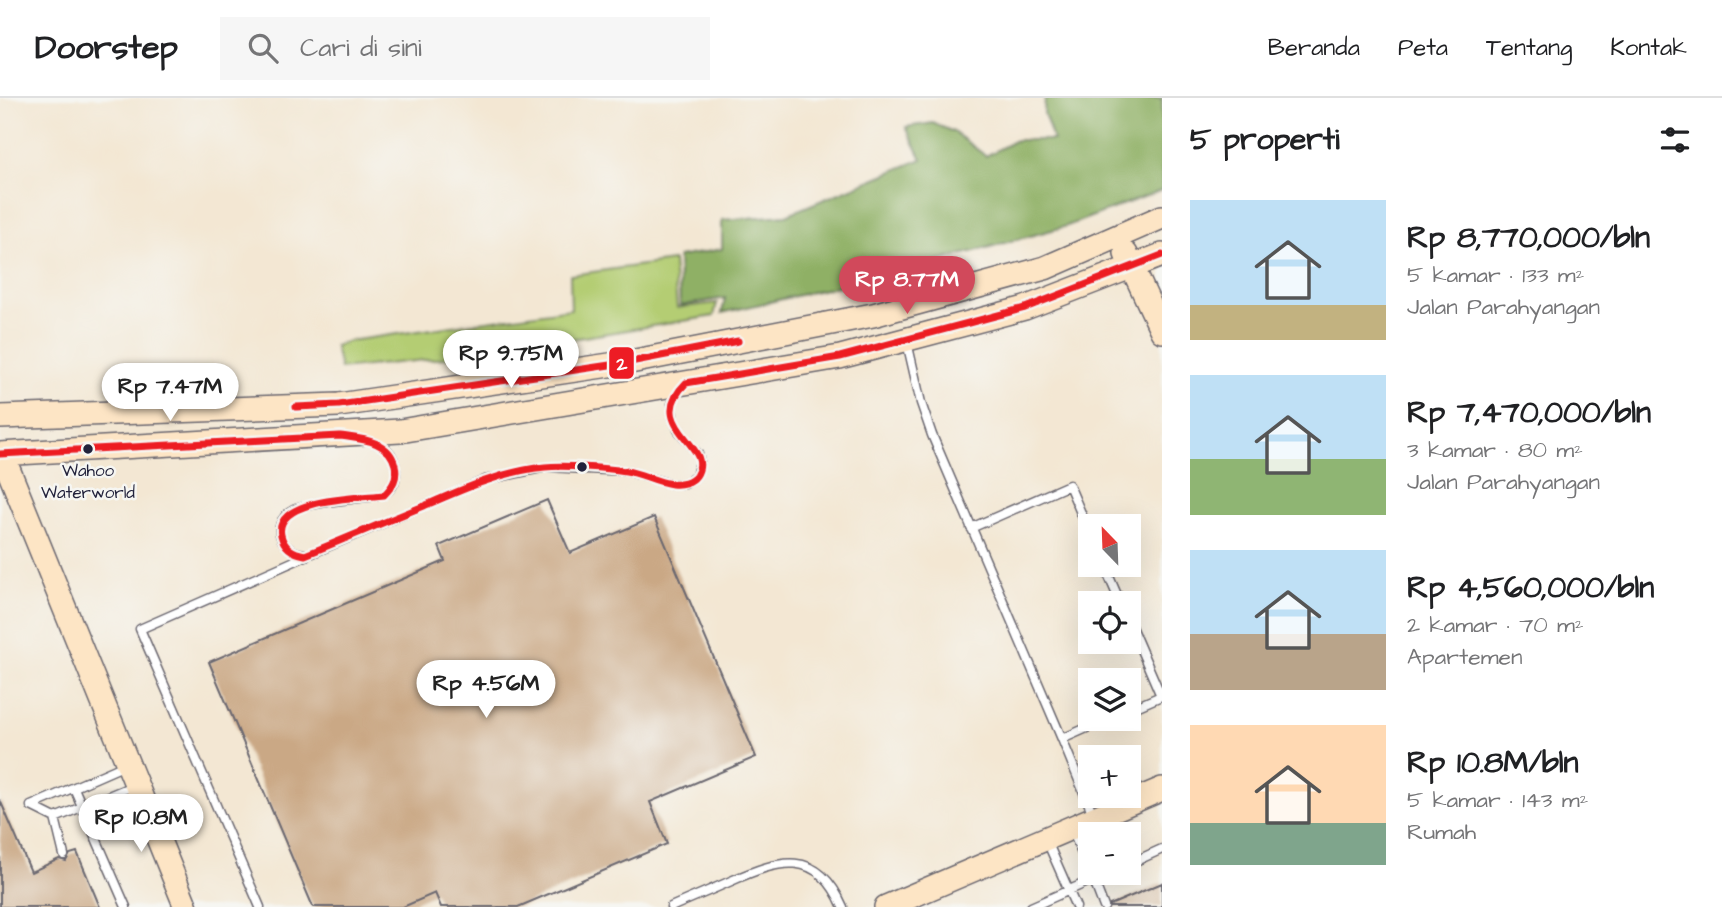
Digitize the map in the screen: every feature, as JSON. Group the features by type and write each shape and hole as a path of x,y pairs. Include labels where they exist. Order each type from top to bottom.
{"main road":[{"path":"0,417 339,405 631,362 873,315 1045,268 1155,221 1162,254 1132,267 1025,308 840,357 400,431 1,454 186,907"},
{"path":"1117,238 1162,331"},
{"path":"339,405 340,436"},
{"path":"886,907 1162,789"}],"lane":[{"path":"906,339 921,403 971,528 1095,817"},
{"path":"260,907 141,629 485,480 546,467 626,471 671,484 685,484 696,476 700,462 698,454 678,430 673,418 672,404 675,394 686,383"},
{"path":"313,553 298,554 285,546 280,531 286,516 300,508 384,495 396,480 395,459 390,451 368,440 340,436"},
{"path":"971,528 1069,485 1081,514"},
{"path":"1141,650 1161,696 1141,705"},
{"path":"1062,739 1080,731"},
{"path":"131,774 82,807 55,818 31,806 74,788 131,774"},
{"path":"74,788 126,907"},
{"path":"55,818 64,855"},
{"path":"1071,828 1078,844"},
{"path":"1046,838 1076,907"},
{"path":"1141,859 1162,849"},
{"path":"671,907 767,866 789,863 819,874 835,891 843,907"},
{"path":"1031,907 1078,885"},
{"path":"1096,885 1104,907"}],"green space":[{"path":"1045,98 1162,98 1162,190 1067,226 890,274 722,313 725,298 680,306 678,257 722,249 722,220 786,215 922,159 906,127 933,123 954,132 986,156 1016,140 1053,140 1044,113"},
{"path":"673,261 677,308 717,303 714,316 472,355 340,369 335,346 349,341 571,309 570,275"}],"building":[{"path":"547,500 570,553 654,517 756,757 650,802 667,844 518,907 441,907 435,893 403,907 313,907 209,662 445,561 439,546"},
{"path":"0,800 31,872 59,859 66,861 70,854 77,852 100,907 0,907"},
{"path":"1162,883 1162,907 1110,907 1110,905"}],"transit line":[{"name":"2","path":"0,454 340,436 373,442 387,450 392,457 396,474 394,482 384,495 320,502 290,514 282,523 281,535 284,543 293,551 305,555 468,487 529,469 563,466 608,469 632,472 666,483 685,483 696,476 700,465 697,455 675,424 672,412 675,398 686,383 840,357 1025,308 1162,255"},
{"name":"2","path":"296,407 339,405 630,362 738,341"}],"place":[{"name":"Wahoo Waterworld","path":"88,449"}]}
